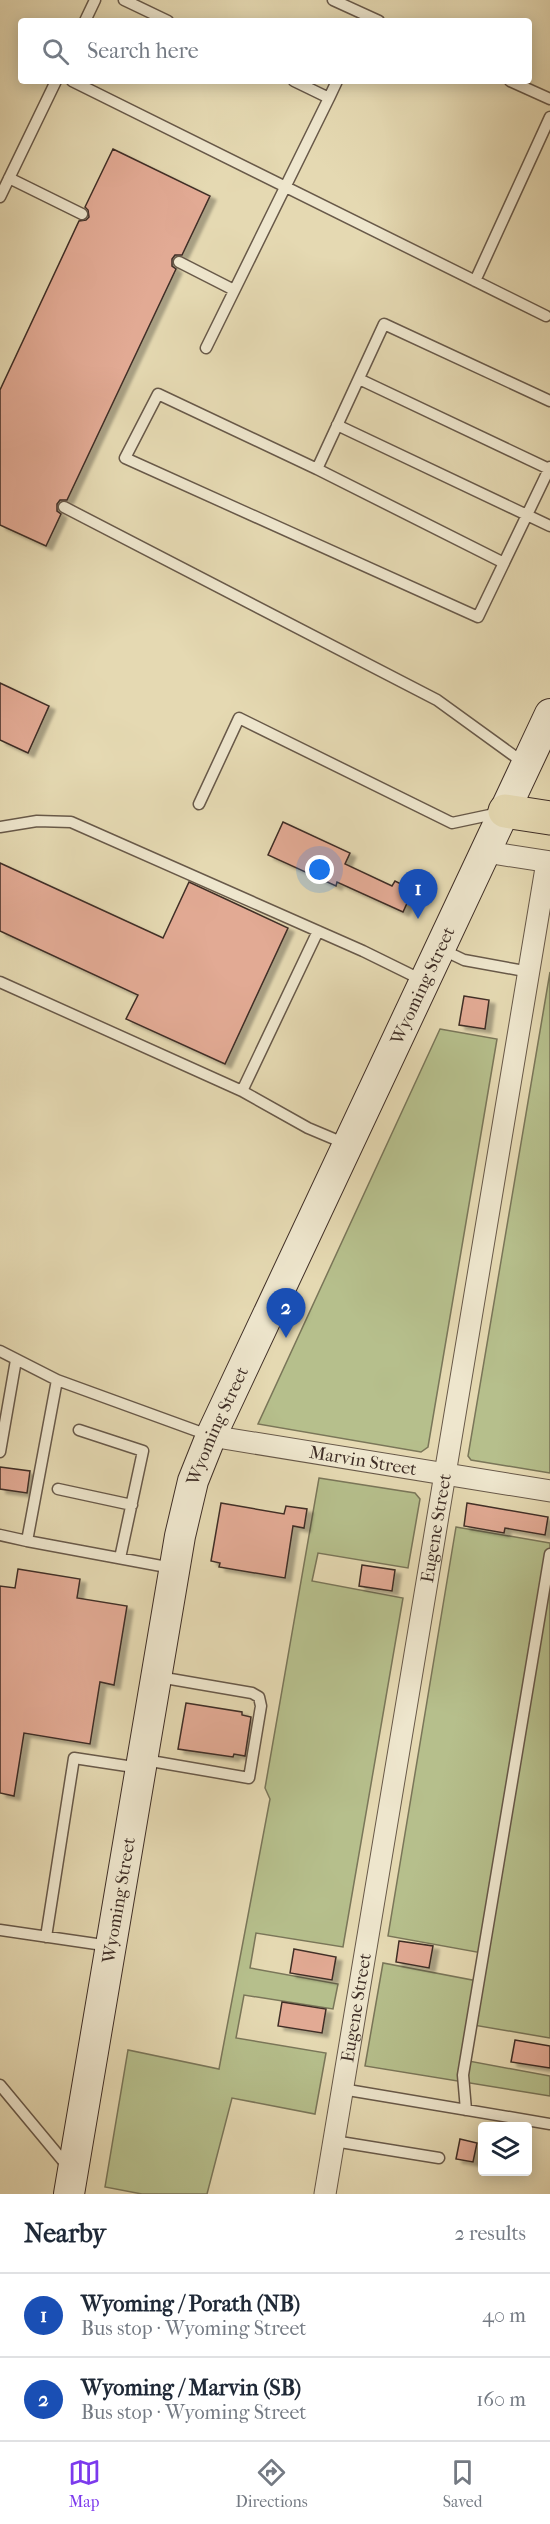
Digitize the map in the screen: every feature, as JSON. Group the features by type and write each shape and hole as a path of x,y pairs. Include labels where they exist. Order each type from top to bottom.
{"highway":[{"path":"505,811 550,818"}],"main road":[{"name":"Wyoming Street","path":"71,2183 186,1508 211,1436 550,714"}],"street":[{"path":"486,852 549,862"},
{"name":"Eugene Street","path":"325,2194 549,862"},
{"name":"Marvin Street","path":"211,1436 550,1491"}],"lane":[{"path":"86,18 95,0"},
{"path":"124,0 162,18"},
{"path":"333,0 367,18"},
{"path":"0,197 55,84"},
{"path":"78,84 546,316"},
{"path":"300,84 329,98"},
{"path":"206,348 336,84"},
{"path":"517,84 550,99"},
{"path":"475,281 550,117"},
{"path":"9,178 82,214"},
{"path":"179,262 234,290"},
{"path":"317,469 384,324 550,401"},
{"path":"359,379 550,468 478,617 125,458 158,394 317,469 504,562"},
{"path":"338,425 550,526"},
{"path":"64,507 437,700 527,765"},
{"path":"199,804 238,718 452,823 505,811"},
{"path":"0,827 37,821 72,822 318,931 425,982"},
{"path":"242,1090 318,931"},
{"path":"441,948 464,960 530,972"},
{"path":"0,982 242,1090 308,1128 348,1145"},
{"path":"0,1351 57,1380 211,1436"},
{"path":"0,1452 16,1360"},
{"path":"27,1541 57,1380"},
{"path":"79,1430 143,1451 120,1558"},
{"path":"57,1489 132,1505"},
{"path":"0,1535 174,1568"},
{"path":"466,2110 463,2075 550,1554"},
{"path":"46,1937 74,1758 249,1778 261,1706 259,1697 252,1693 156,1677"},
{"path":"0,1930 111,1946"},
{"path":"0,2085 71,2183"},
{"path":"342,2089 550,2124"},
{"path":"334,2141 439,2158"}],"green space":[{"path":"550,972 550,1473 471,1460 468,1456"},
{"path":"440,1029 497,1039 428,1447 421,1452 258,1424"},
{"path":"319,1478 415,1493 420,1499 408,1568 318,1553 312,1581 403,1598 343,1947 256,1933 250,1968 338,1984 333,2009 244,1995 236,2038 326,2053 315,2114 232,2098 207,2194 142,2194 105,2187 128,2050 219,2069 270,1799 265,1788"},
{"path":"456,1527 550,1543 550,2038 468,2024 463,2060 550,2076 550,2096 365,2066 383,1963 483,1982 488,1954 388,1936"}],"building":[{"path":"113,149 210,196 182,255 175,255 172,259 172,266 176,269 67,500 60,500 57,504 57,511 61,514 46,546 0,525 0,390 79,221 89,217 85,207"},
{"path":"0,683 49,706 28,753 0,740"},
{"path":"283,822 350,853 345,864 392,886 395,881 413,890 403,912 337,882 336,886 268,855"},
{"path":"0,863 163,938 189,882 288,928 225,1064 126,1019 138,995 0,931"},
{"path":"464,996 489,1000 485,1029 459,1025"},
{"path":"0,1467 30,1471 27,1493 0,1489"},
{"path":"221,1503 284,1514 286,1506 307,1509 304,1528 293,1526 285,1578 219,1567 220,1563 211,1561"},
{"path":"467,1503 548,1517 545,1535 505,1528 504,1533 464,1526"},
{"path":"362,1565 395,1570 392,1591 359,1586"},
{"path":"18,1569 80,1579 77,1598 127,1606 114,1685 100,1682 90,1744 24,1733 14,1796 0,1793 0,1586 15,1588"},
{"path":"186,1703 242,1712 242,1715 251,1717 245,1756 234,1754 233,1757 178,1749"},
{"path":"399,1941 433,1946 429,1968 396,1962"},
{"path":"294,1949 336,1957 332,1980 290,1973"},
{"path":"282,2002 326,2009 322,2033 278,2026"},
{"path":"515,2040 550,2046 550,2068 511,2062"},
{"path":"460,2139 477,2143 473,2162 456,2159"}],"place":[{"name":"Wyoming / Porath (NB)","path":"418,919"},
{"name":"Wyoming / Marvin (SB)","path":"286,1338"}]}
